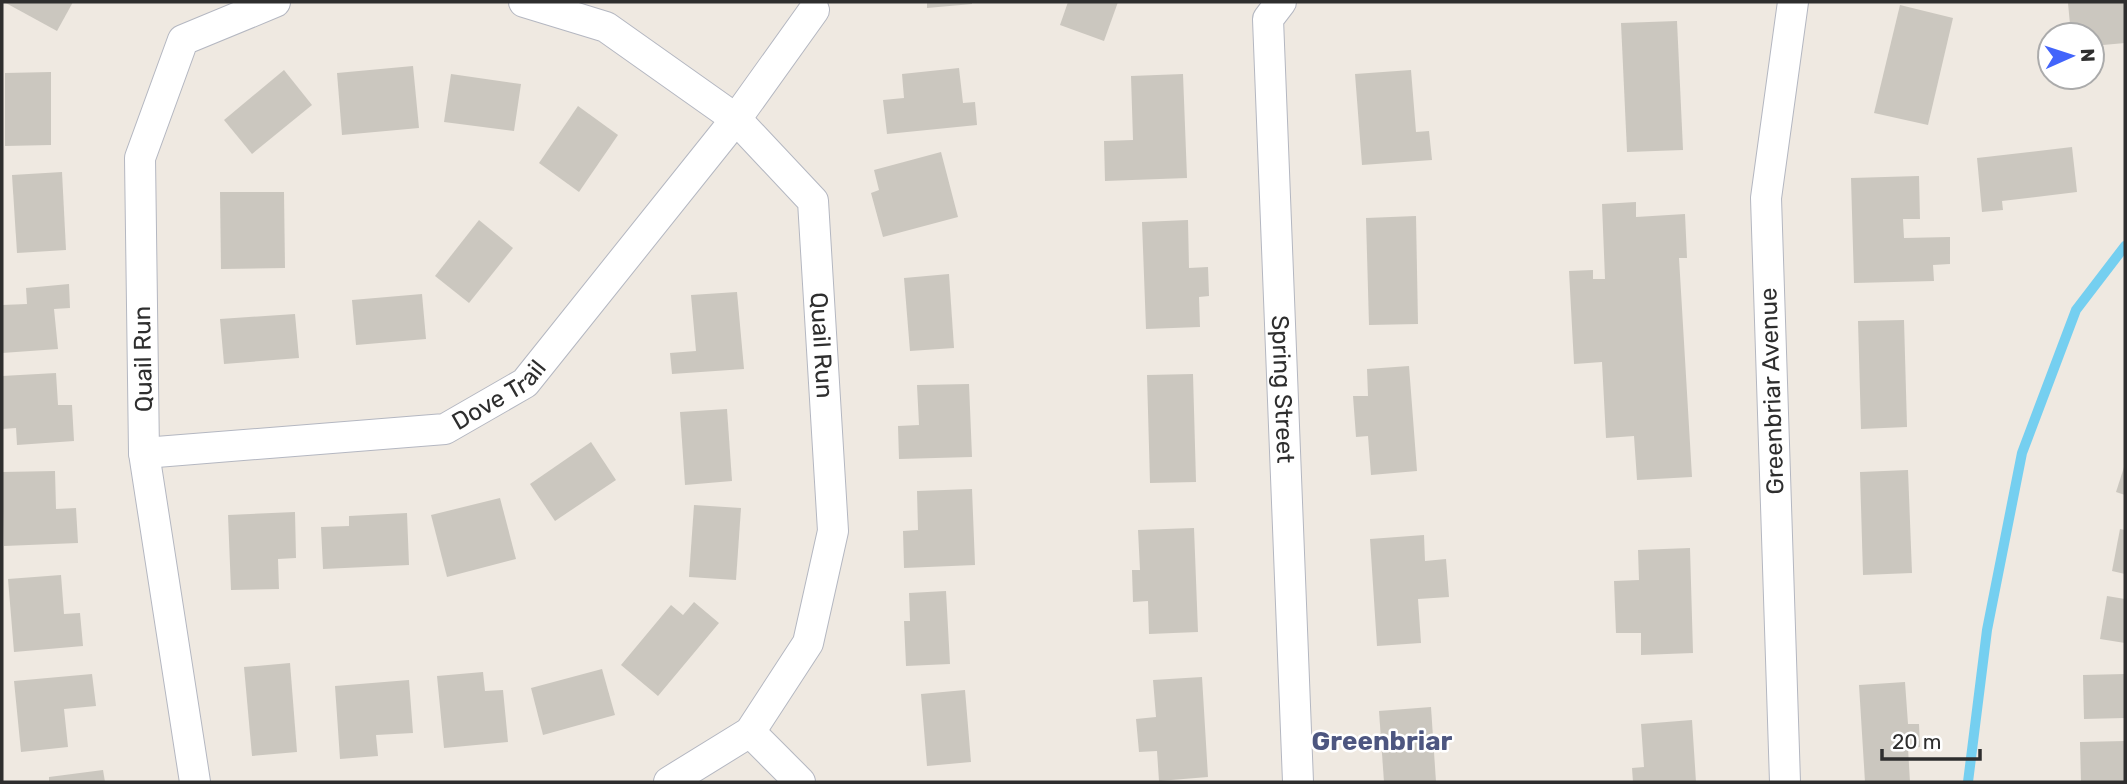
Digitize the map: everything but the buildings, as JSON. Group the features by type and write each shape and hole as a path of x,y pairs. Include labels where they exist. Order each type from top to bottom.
{"street":[{"name":"Quail Run","path":"195,782 144,453 140,158 183,40 275,2"},
{"name":"Quail Run","path":"523,2 606,27 736,119 813,201 833,531 808,642 750,732 669,782"},
{"name":"Spring Street","path":"1281,2 1268,19 1298,782"},
{"name":"Greenbriar Avenue","path":"1785,782 1766,198 1793,2"},
{"name":"Dove Trail","path":"144,453 446,429 525,383 736,119 814,10"},
{"path":"750,732 800,782"}],"waterway":[{"path":"1968,782 1987,630 2022,453 2076,310 2125,246"}],"district":[{"name":"Greenbriar","path":"1382,741"}]}
